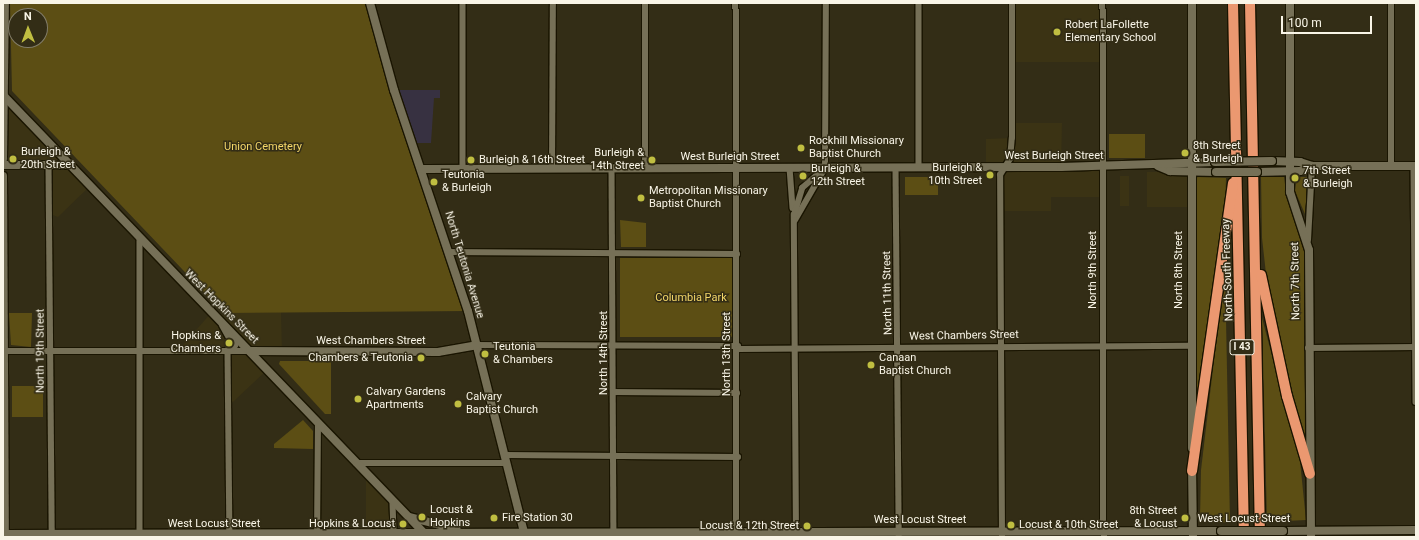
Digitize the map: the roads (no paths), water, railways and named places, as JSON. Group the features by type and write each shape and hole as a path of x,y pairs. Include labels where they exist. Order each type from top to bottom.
{"highway":[{"name":"North-South Freeway","path":"1233,3 1244,537"},
{"name":"I 43","path":"1250,3 1256,245 1260,537"},
{"path":"1192,471 1237,157"},
{"path":"1256,245 1285,390 1310,474"}],"street":[{"path":"3,158 5,3"},
{"name":"North Teutonia Avenue","path":"370,3 380,46 450,252 476,345 525,535"},
{"path":"463,3 463,168"},
{"path":"552,168 553,3"},
{"path":"645,3 645,168"},
{"name":"North 13th Street","path":"736,3 738,347 737,535"},
{"path":"794,222 825,168 826,3"},
{"path":"919,3 919,168"},
{"path":"1002,534 1000,176 1010,159 1012,138 1012,3"},
{"name":"North 9th Street","path":"1103,3 1104,533"},
{"name":"North 8th Street","path":"1192,3 1190,346 1193,534"},
{"name":"North 7th Street","path":"1290,3 1290,196 1308,240 1311,534"},
{"path":"1391,3 1391,166"},
{"name":"West Hopkins Street","path":"4,95 140,241 223,324 394,503 428,536"},
{"name":"West Burleigh Street","path":"422,170 463,168 736,169 1103,167 1158,166 1191,162 1272,161 1289,161 1312,166 1415,166"},
{"path":"3,165 69,165"},
{"name":"North 19th Street","path":"49,165 52,351 52,535"},
{"name":"West Burleigh Street","path":"1158,166 1190,172 1289,172 1312,166"},
{"path":"1308,240 1312,166"},
{"path":"1415,166 1416,402"},
{"name":"North 14th Street","path":"612,168 614,535"},
{"path":"790,168 794,215 796,534"},
{"path":"794,215 802,188 825,168"},
{"name":"North 11th Street","path":"896,168 899,348 898,534"},
{"path":"3,176 4,535"},
{"path":"140,241 140,535"},
{"path":"450,252 737,254"},
{"path":"223,324 225,334 234,345 228,352 230,536"},
{"name":"West Chambers Street","path":"3,351 438,352 476,345 614,345 795,349 1190,346"},
{"path":"1308,348 1416,347"},
{"path":"614,392 737,393"},
{"path":"317,536 318,423"},
{"path":"356,463 614,456 738,457"},
{"path":"394,503 394,536"},
{"path":"408,517 471,532"},
{"name":"West Locust Street","path":"4,535 428,536 471,532 525,535 1193,534 1221,531 1283,530 1311,534 1416,530"}],"place":[{"name":"Robert LaFollette Elementary School","path":"1057,32"},
{"name":"Rockhill Missionary Baptist Church","path":"801,148"},
{"name":"8th Street & Burleigh","path":"1185,153"},
{"name":"Burleigh & 20th Street","path":"13,159"},
{"name":"Burleigh & 16th Street","path":"471,160"},
{"name":"Burleigh & 14th Street","path":"652,160"},
{"name":"Burleigh & 10th Street","path":"990,175"},
{"name":"Burleigh & 12th Street","path":"803,176"},
{"name":"7th Street & Burleigh","path":"1295,178"},
{"name":"Teutonia & Burleigh","path":"434,182"},
{"name":"Metropolitan Missionary Baptist Church","path":"641,198"},
{"name":"Hopkins & Chambers","path":"229,343"},
{"name":"Teutonia & Chambers","path":"485,354"},
{"name":"Chambers & Teutonia","path":"421,358"},
{"name":"Canaan Baptist Church","path":"871,365"},
{"name":"Calvary Gardens Apartments","path":"358,399"},
{"name":"Calvary Baptist Church","path":"458,404"},
{"name":"Locust & Hopkins","path":"422,517"},
{"name":"Fire Station 30","path":"494,518"},
{"name":"8th Street & Locust","path":"1185,518"},
{"name":"Hopkins & Locust","path":"403,524"},
{"name":"Locust & 10th Street","path":"1011,525"},
{"name":"Locust & 12th Street","path":"807,526"}],"park label":[{"name":"Union Cemetery","path":"263,147"},
{"name":"Columbia Park","path":"691,298"}]}
